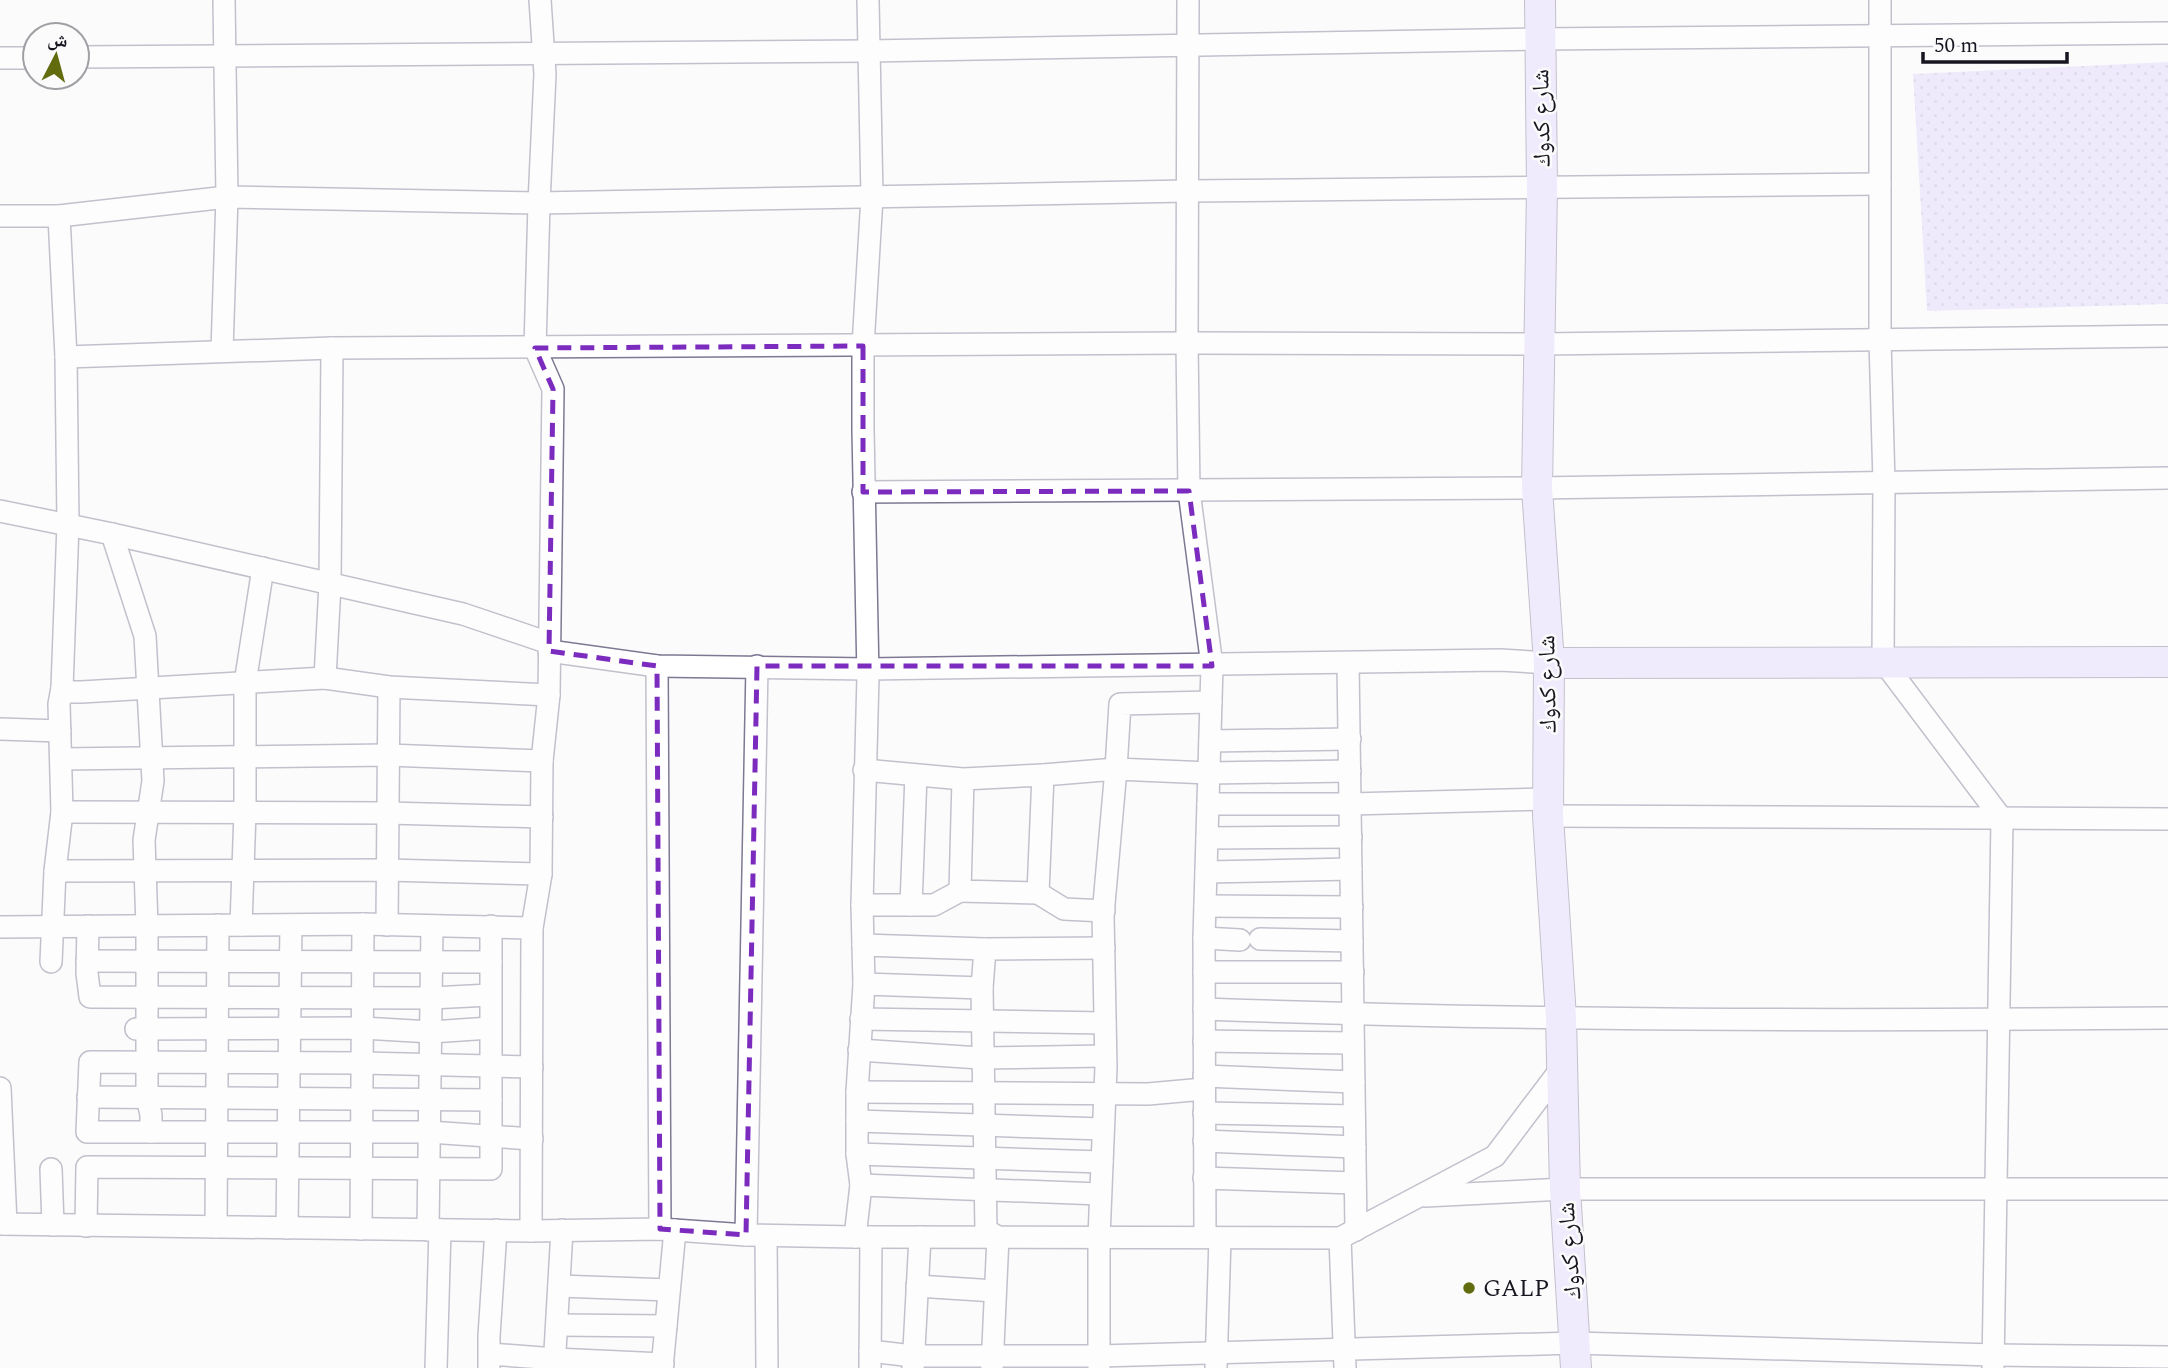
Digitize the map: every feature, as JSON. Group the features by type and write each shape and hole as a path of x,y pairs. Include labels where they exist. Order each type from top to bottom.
{"street":[{"path":"222,351 228,197 223,55 224,0"},
{"path":"531,1231 532,928 541,874 542,761 549,695 553,389 535,348 545,74 540,0"},
{"path":"868,0 872,197 863,346 863,492 868,669 862,905 864,984 857,1093 857,1154 870,1359 913,1362 1099,1362 1576,1356 1993,1362 2168,1357"},
{"path":"1188,0 1189,491 1212,666 1204,938 1204,1178 1212,1237 1216,1361"},
{"name":"شارع كدوك","path":"1540,0 1542,188 1537,488 1549,663 1548,808 1561,1018 1560,1070 1565,1189 1576,1356"},
{"path":"1881,0 1883,661 2002,819 1993,1362"},
{"path":"91,57 869,51 1880,34 2168,33"},
{"path":"0,58 21,58"},
{"path":"0,216 59,216 228,197 539,203 1187,191 1880,184"},
{"path":"51,962 55,871 62,811 59,704 62,688 68,524 66,357 59,216"},
{"path":"66,357 332,348 1187,343 1541,344 2168,336"},
{"path":"325,678 330,584 332,348"},
{"path":"863,492 1537,488 2168,478"},
{"path":"0,511 463,614 549,647 657,666 868,669 1500,660 1549,663 2168,662"},
{"path":"112,534 145,636 153,781 144,840 147,997 142,1029 151,1132"},
{"path":"241,925 245,812 245,683 263,568"},
{"path":"1345,1359 1348,1234 1355,1183 1348,663"},
{"path":"496,1230 489,1361 663,1366 669,1290 657,666"},
{"path":"757,666 756,1235 767,1368"},
{"path":"62,688 69,692 81,692 325,678 389,687 549,695"},
{"path":"387,925 389,687"},
{"path":"1099,1362 1099,1237 1105,1056 1104,911 1120,704 1211,702"},
{"path":"0,729 60,731"},
{"path":"1210,741 1350,739"},
{"path":"61,759 388,755 542,761"},
{"path":"864,770 963,779 1116,769 1209,773 1350,771"},
{"path":"911,905 916,775"},
{"path":"1038,893 1043,775"},
{"path":"960,891 963,779"},
{"path":"1208,804 1350,804 2002,819 2168,819"},
{"path":"62,811 542,817"},
{"path":"1207,838 1351,837"},
{"path":"1206,872 1351,869"},
{"path":"55,871 387,870 541,874"},
{"path":"862,905 934,905 960,891 1038,893 1064,909 1104,911"},
{"path":"1205,906 1352,907"},
{"path":"0,927 363,924 532,928"},
{"path":"361,1229 363,924"},
{"path":"216,1227 218,925"},
{"path":"287,1228 291,925"},
{"path":"88,926 90,997 431,998 491,995"},
{"path":"432,926 428,1170 434,1230 436,1368"},
{"path":"86,1226 87,1167 491,1169 491,926"},
{"path":"1204,938 1352,941"},
{"path":"863,945 985,949 1104,948"},
{"path":"985,949 982,988 986,1230 998,1237"},
{"path":"87,961 491,962"},
{"path":"1204,972 1353,972"},
{"path":"864,984 982,988"},
{"path":"1204,1009 1561,1018 2168,1018"},
{"path":"861,1019 1105,1023"},
{"path":"142,1029 363,1028 431,1032 491,1028"},
{"path":"1204,1041 1353,1043"},
{"path":"859,1050 984,1058 1105,1056"},
{"path":"532,1139 429,1132 87,1132 90,1062 533,1067"},
{"path":"0,1088 3,1224 531,1231 668,1229 756,1235 863,1237 1212,1237 1348,1234 1495,1156 1560,1070"},
{"path":"857,1093 1149,1094 1204,1082 1354,1082"},
{"path":"89,1097 491,1100"},
{"path":"1204,1113 1354,1116"},
{"path":"857,1121 1103,1129"},
{"path":"1204,1140 1355,1147"},
{"path":"857,1154 1102,1162"},
{"path":"51,1169 52,1225"},
{"path":"1204,1178 1355,1183"},
{"path":"861,1185 1100,1194"},
{"path":"1419,1196 1565,1189 2168,1189"},
{"path":"554,1364 562,1230"},
{"path":"913,1362 920,1237"},
{"path":"992,1362 998,1237"},
{"path":"559,1286 669,1290"},
{"path":"917,1286 995,1291"},
{"path":"557,1325 666,1326"}],"highlighted area":[{"path":"863,346 863,492 1189,491 1212,666 757,666 746,1235 660,1229 657,666 549,651 553,389 535,348"}],"shaded area":[{"path":"2168,62 2168,304 1927,311 1913,74"}],"place":[{"name":"GALP","path":"1469,1288"}]}
